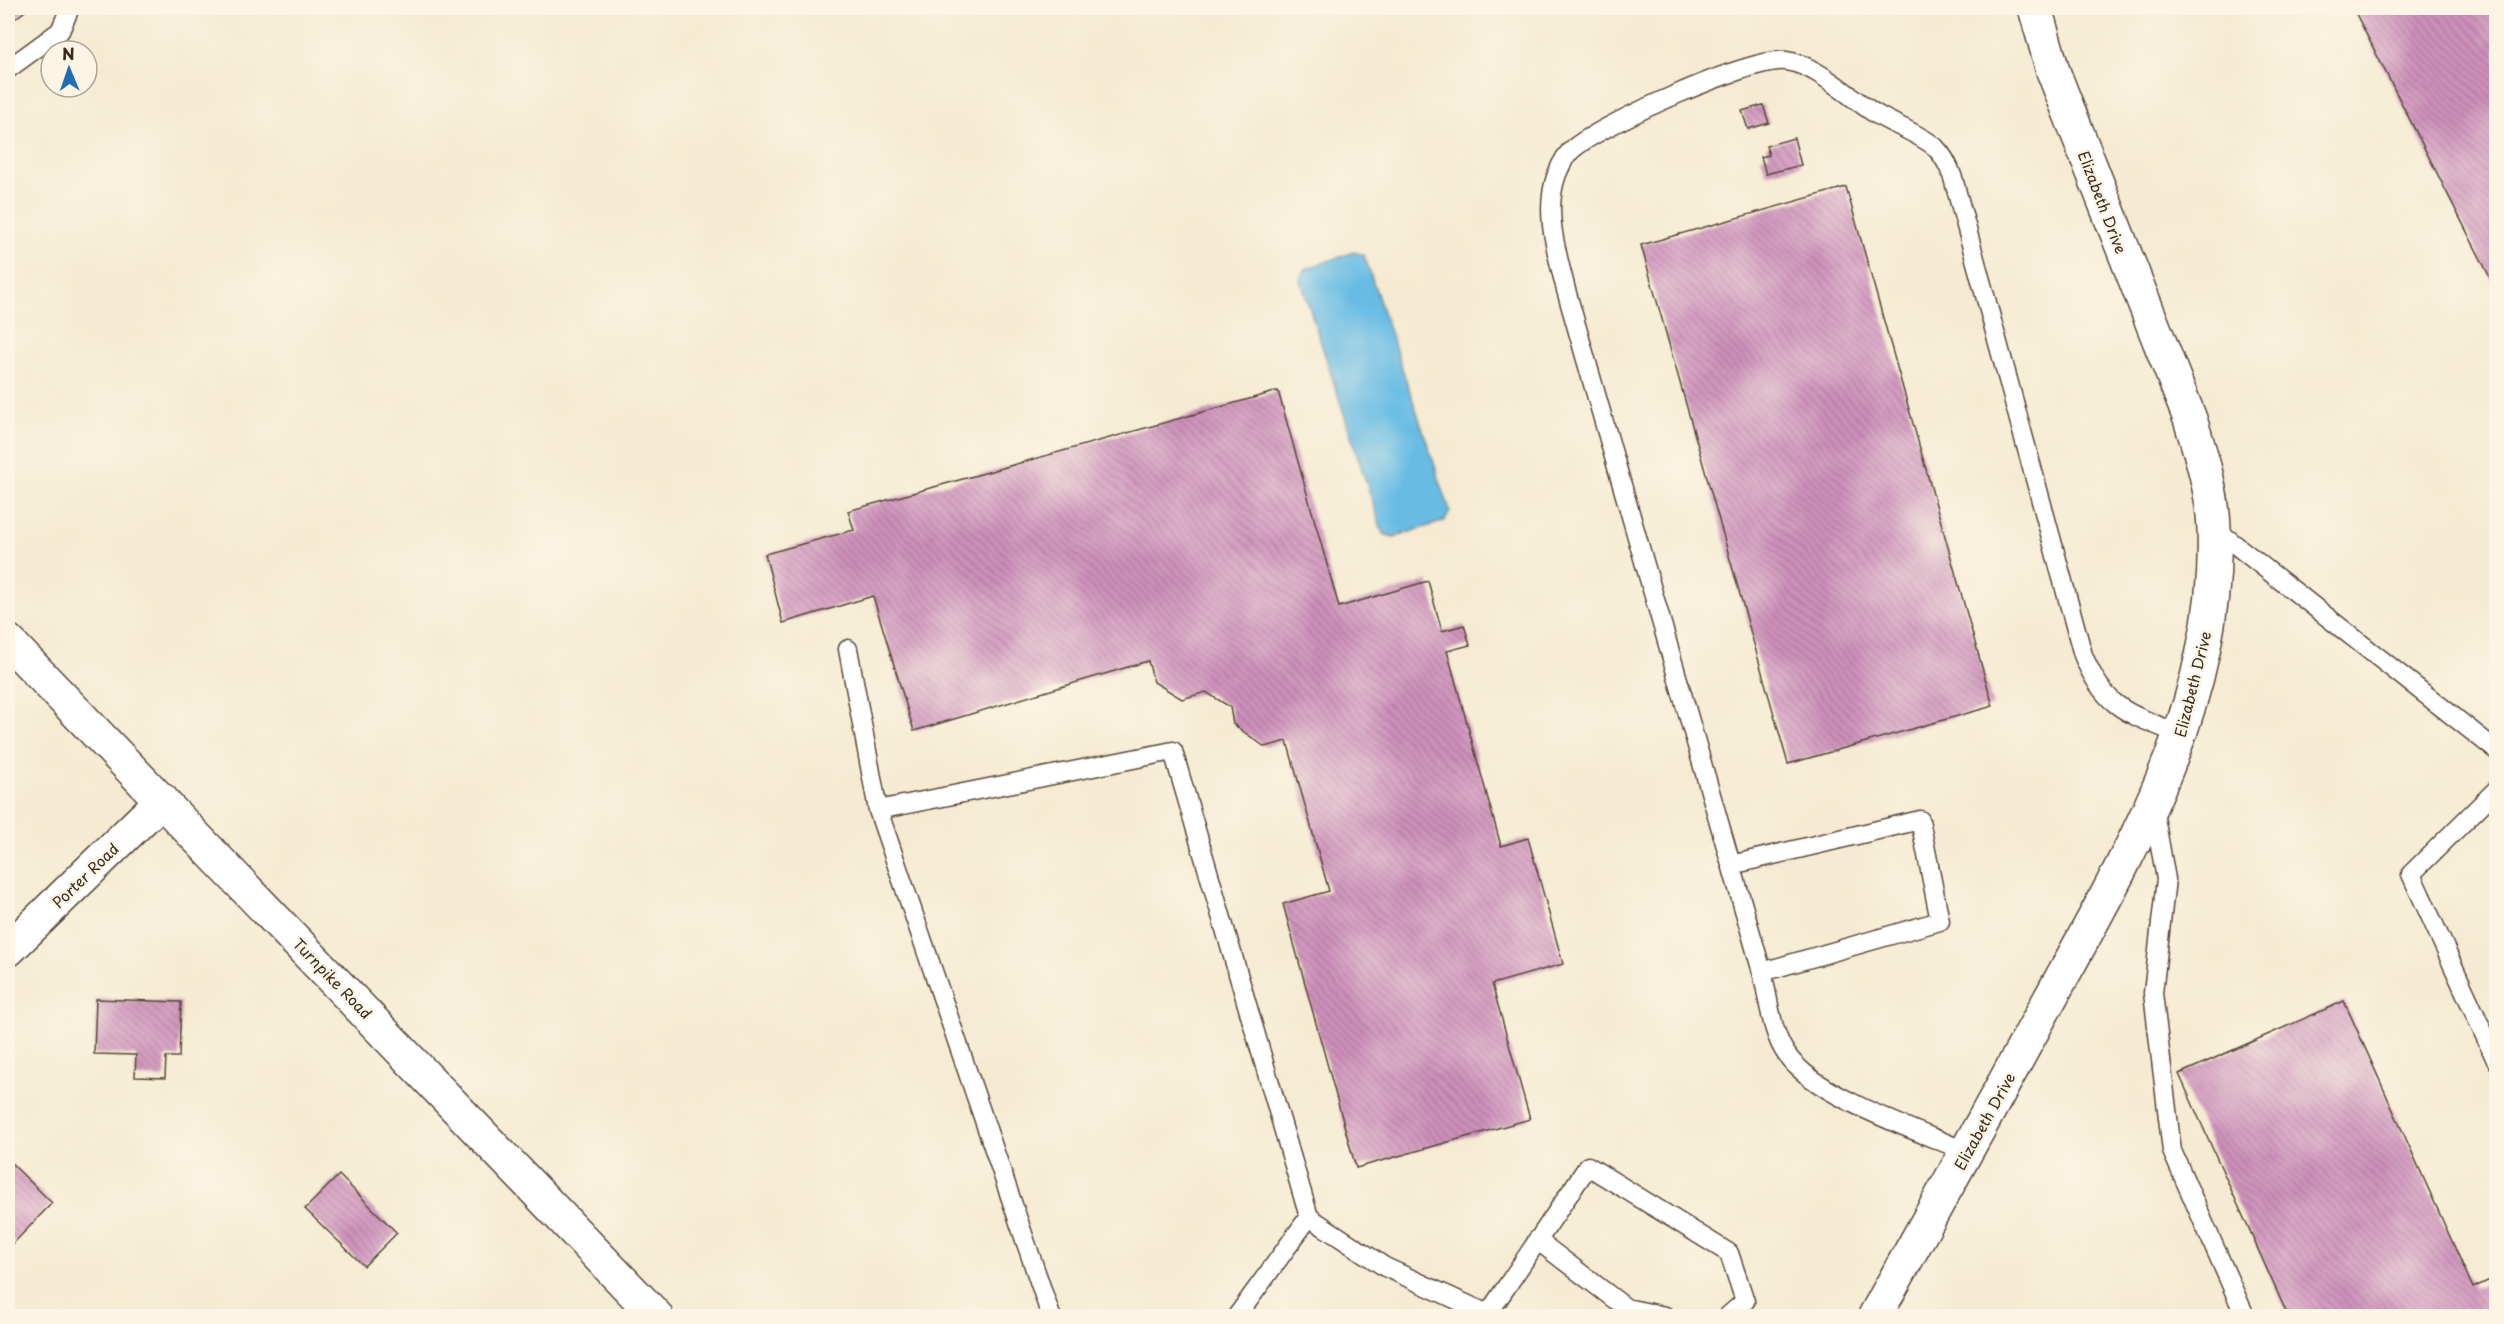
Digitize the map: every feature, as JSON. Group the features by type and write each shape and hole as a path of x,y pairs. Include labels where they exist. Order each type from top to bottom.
{"street":[{"name":"Elizabeth Drive","path":"1875,1317 1967,1152 2153,807 2181,735 2210,610 2214,528 2212,502 2190,419 2053,71 2035,8"},
{"name":"Turnpike Road","path":"8,641 656,1317"},
{"name":"Porter Road","path":"8,950 162,800"}],"lane":[{"path":"8,69 60,31 70,8"},
{"path":"1967,1152 1826,1089 1797,1067 1786,1054 1777,1035 1762,972 1566,290 1554,239 1551,199 1554,183 1564,159 1587,138 1729,73 1756,65 1786,61 1810,69 1876,114 1922,139 1943,156 1953,178 2083,655 2100,691 2118,708 2181,735"},
{"path":"2214,528 2496,750"},
{"path":"848,649 878,810 1051,1317"},
{"path":"878,810 1173,750 1309,1217 1385,1267 1490,1315 1587,1166 1729,1253 1745,1301 1728,1317"},
{"path":"2496,790 2411,874 2496,1060"},
{"path":"2153,807 2166,879 2153,993 2172,1151 2246,1317"},
{"path":"1731,865 1920,820 1940,921 1762,972"},
{"path":"1237,1317 1309,1217"},
{"path":"1538,1240 1626,1308 1665,1317"}],"water":[{"path":"1354,252 1364,255 1450,511 1445,521 1394,537 1383,534 1300,278 1305,269"}],"building":[{"path":"8,8 29,8 8,24"},
{"path":"2353,8 2496,8 2496,289"},
{"path":"1763,105 1769,123 1748,129 1742,111"},
{"path":"1794,138 1801,165 1766,174 1761,157 1769,155 1766,146"},
{"path":"1846,187 1993,706 1788,764 1641,245"},
{"path":"1278,391 1339,607 1428,581 1442,631 1464,625 1470,645 1447,651 1501,846 1528,838 1563,964 1492,984 1530,1119 1356,1168 1283,904 1329,891 1287,741 1265,747 1233,724 1230,707 1206,692 1182,699 1154,682 1148,661 914,731 873,596 783,623 765,554 854,530 848,511"},
{"path":"96,999 181,1002 179,1057 166,1057 165,1078 135,1077 136,1055 94,1054"},
{"path":"2344,1001 2473,1288 2496,1277 2496,1316 2288,1316 2179,1074"},
{"path":"8,1160 52,1203 8,1249"},
{"path":"339,1175 397,1233 364,1266 305,1209"}]}
